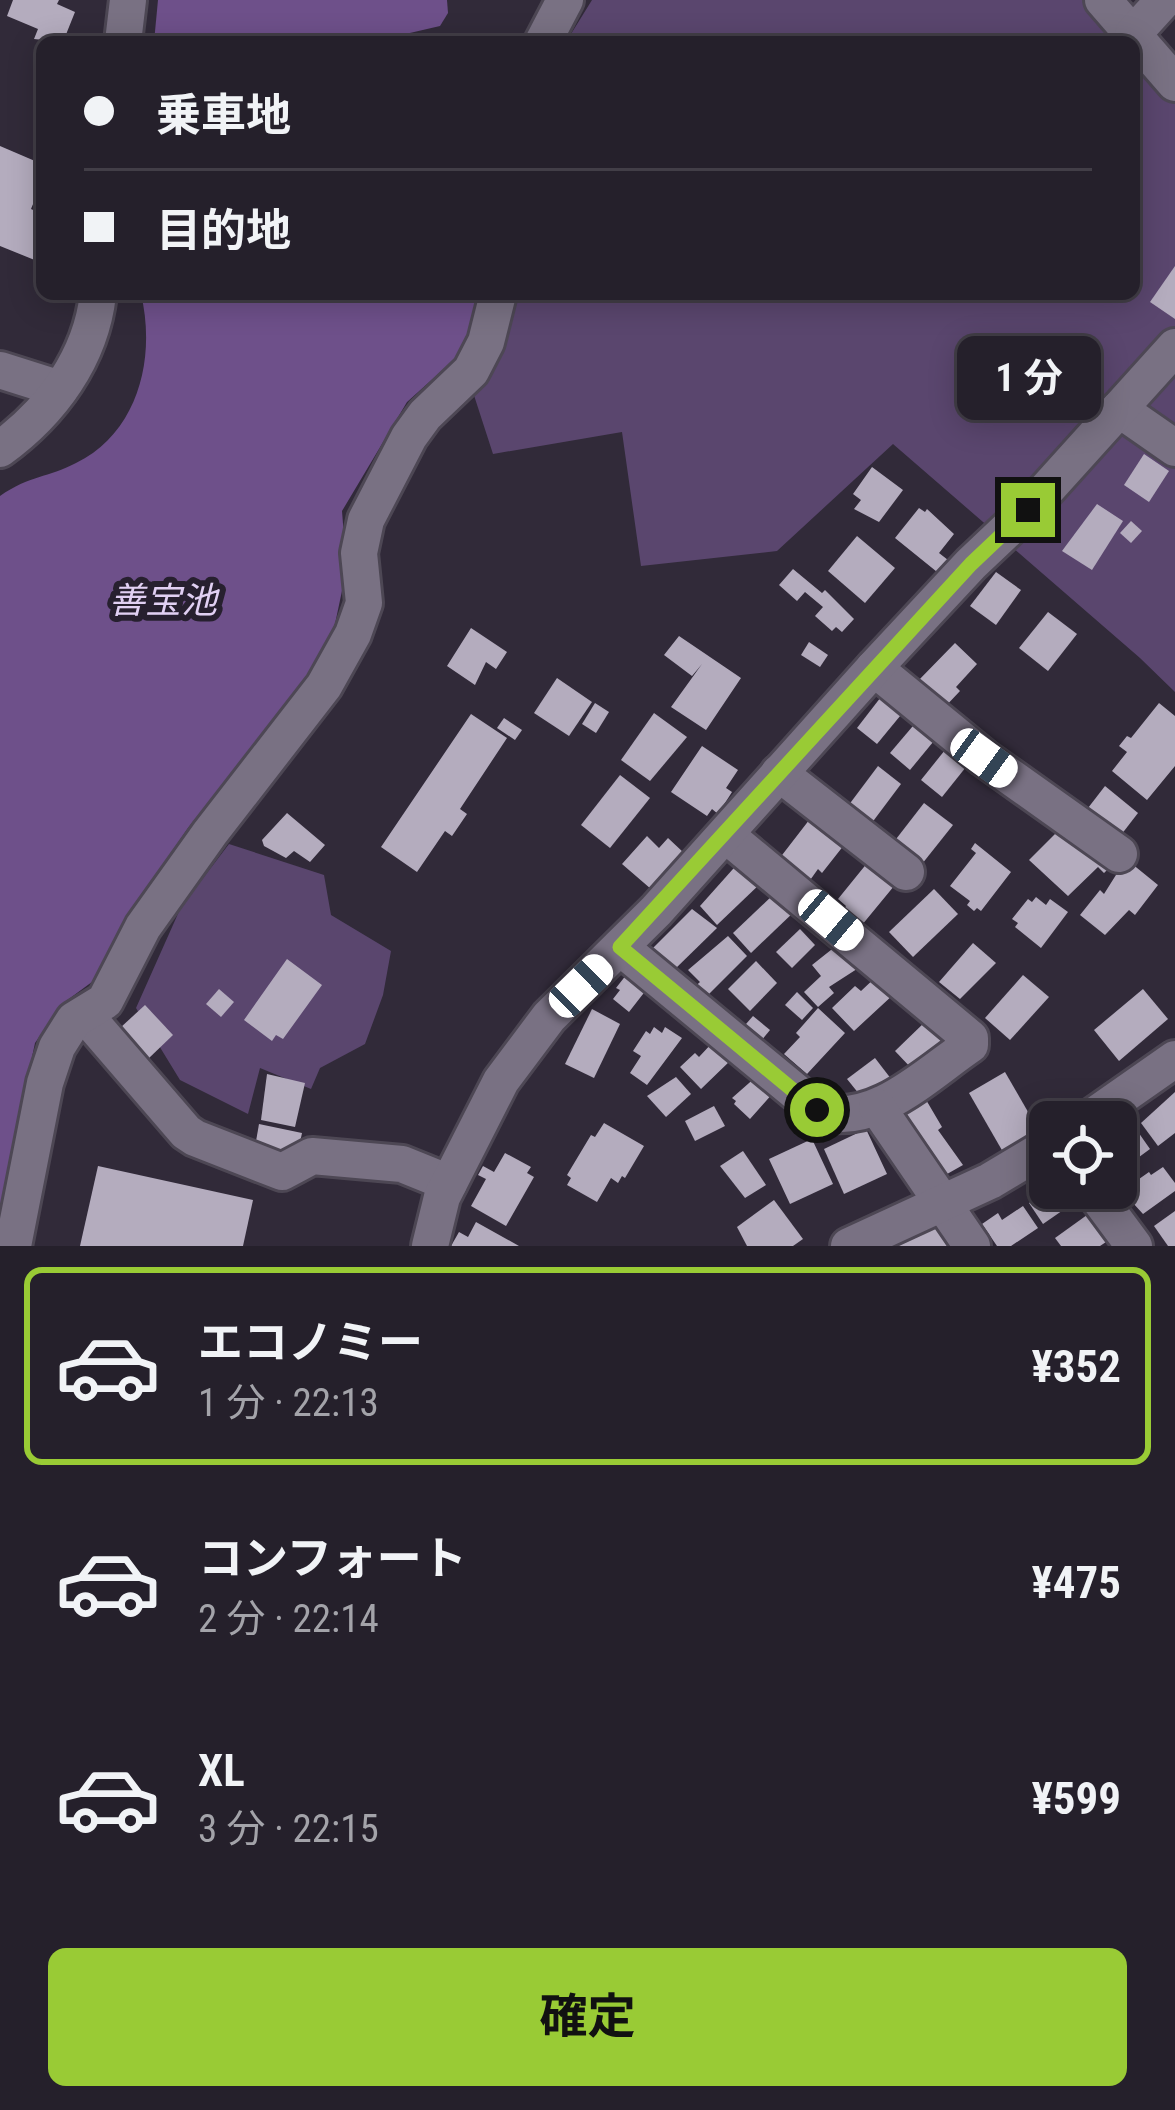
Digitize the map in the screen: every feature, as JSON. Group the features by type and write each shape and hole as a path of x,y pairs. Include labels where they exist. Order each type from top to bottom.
{"street":[{"path":"124,36 128,0"},
{"path":"546,36 565,0"},
{"path":"1103,0 1133,34 1164,0"},
{"path":"1140,42 1175,83"},
{"path":"0,449 24,431 73,375 96,300"},
{"path":"13,1246 50,1061 65,1031 105,1001 143,927 324,686 364,603 359,553 366,520 409,437 471,371 486,342 496,300"},
{"path":"430,1246 448,1183 516,1059 549,1017 726,835 874,668 1028,510 1175,347"},
{"path":"0,370 60,389"},
{"path":"1119,409 1175,448"},
{"path":"874,668 984,758 1119,854"},
{"path":"779,773 906,872"},
{"path":"620,947 817,1110 846,1116 877,1107 970,1045 970,1038 726,835"},
{"path":"86,1016 195,1138 279,1172 312,1156 401,1165 448,1183"},
{"path":"1114,1101 1175,1059"},
{"path":"877,1107 972,1246"},
{"path":"849,1246 990,1181 1029,1158"},
{"path":"1107,1209 1134,1246"}],"shaded area":[{"path":"592,0 1111,0 1175,56 1175,692 893,444 777,551 641,566 622,432 493,454 470,383 504,300 1140,300 1140,36 570,36"},
{"path":"229,844 324,875 331,915 391,951 383,995 365,1044 320,1068 311,1089 260,1068 248,1114 180,1080 136,1008 181,907"}],"water":[{"path":"158,0 447,0 448,13 440,26 397,36 155,36"},
{"name":"善宝池","path":"142,300 480,300 466,349 407,402 342,511 343,586 335,624 314,672 188,828 133,909 96,979 62,1004 35,1043 0,1208 0,496 76,463 115,432 138,391 144,367"}],"building":[{"path":"13,0 59,0 57,4 75,12 65,36 36,39 34,39 38,29 7,16"},
{"path":"0,146 36,161 36,197 31,209 36,211 36,261 0,246"},
{"path":"1175,266 1175,319 1150,302"},
{"path":"1144,454 1169,471 1149,502 1124,485"},
{"path":"872,467 903,490 879,522 854,509 861,500 853,494"},
{"path":"1097,504 1123,521 1092,570 1062,551"},
{"path":"919,508 927,509 954,534 939,553 957,567 947,580 895,538"},
{"path":"1131,521 1142,531 1131,543 1120,533"},
{"path":"857,536 895,568 865,603 828,571"},
{"path":"793,569 822,593 825,590 854,619 842,632 836,627 832,631 815,616 823,607 805,592 797,601 779,585"},
{"path":"996,572 1021,590 996,625 970,606"},
{"path":"1048,612 1077,634 1048,671 1019,648"},
{"path":"471,628 507,652 496,669 486,662 475,685 447,666"},
{"path":"679,636 741,678 706,730 671,707 702,664 692,676 664,655"},
{"path":"809,642 828,655 820,667 801,655"},
{"path":"955,643 977,664 943,709 916,683"},
{"path":"557,678 592,702 569,736 534,713"},
{"path":"884,693 905,710 877,744 857,728"},
{"path":"595,703 609,712 596,733 582,724"},
{"path":"1159,703 1175,716 1175,766 1147,800 1112,771 1127,752 1119,746"},
{"path":"654,713 687,737 650,781 621,760"},
{"path":"471,714 507,738 460,809 467,814 452,836 445,831 417,872 381,847"},
{"path":"504,718 522,730 515,740 497,728"},
{"path":"918,720 938,736 910,770 890,753"},
{"path":"949,745 970,762 942,797 921,780"},
{"path":"702,746 738,770 726,788 732,792 718,814 712,809 707,816 671,792"},
{"path":"878,766 901,784 868,828 845,810"},
{"path":"620,775 650,798 610,848 581,825"},
{"path":"1105,786 1138,813 1121,835 1088,808"},
{"path":"924,803 953,825 918,869 893,843"},
{"path":"287,813 325,845 310,862 294,851 286,858 264,846 262,840"},
{"path":"813,815 848,840 808,883 779,859"},
{"path":"1058,831 1099,865 1109,856 1115,862 1104,873 1098,867 1068,896 1029,860"},
{"path":"647,836 659,848 668,838 684,853 651,889 622,864"},
{"path":"975,843 1011,872 981,911 974,911 967,905 970,901 950,886 976,853 971,849"},
{"path":"1126,859 1158,885 1135,915 1129,910 1105,935 1080,915 1100,890 1104,894"},
{"path":"741,860 762,882 717,925 700,906"},
{"path":"868,862 899,880 857,931 838,899"},
{"path":"934,889 958,914 913,957 889,932"},
{"path":"775,893 796,910 751,953 733,933"},
{"path":"1036,897 1046,905 1050,899 1068,912 1041,948 1012,919 1028,899 1032,902"},
{"path":"692,909 717,928 673,971 652,949"},
{"path":"800,929 815,945 792,968 776,952"},
{"path":"728,936 747,956 702,1001 691,990 700,982 688,970"},
{"path":"841,942 860,967 829,987 834,993 818,1007 804,992 821,976 812,965"},
{"path":"973,943 996,963 960,999 939,982"},
{"path":"287,959 322,985 283,1039 276,1035 272,1041 244,1020"},
{"path":"756,961 777,983 750,1011 728,989"},
{"path":"630,970 650,985 629,1012 613,999"},
{"path":"1023,975 1049,997 1010,1040 985,1018"},
{"path":"877,976 894,994 854,1031 832,1008 855,986 861,991"},
{"path":"219,989 234,1002 221,1017 206,1004"},
{"path":"1143,989 1168,1019 1119,1061 1094,1030"},
{"path":"797,992 813,1008 802,1020 785,1005"},
{"path":"145,1005 173,1035 148,1059 120,1028"},
{"path":"818,1008 845,1033 807,1074 784,1054"},
{"path":"592,1009 620,1024 594,1078 565,1064"},
{"path":"753,1016 770,1030 756,1047 739,1032"},
{"path":"926,1021 944,1040 913,1070 895,1051"},
{"path":"654,1027 662,1033 665,1027 682,1038 647,1085 630,1073 641,1056 633,1051"},
{"path":"713,1042 731,1060 701,1089 680,1067"},
{"path":"875,1058 895,1084 868,1105 847,1079"},
{"path":"1005,1072 1029,1114 1029,1137 1003,1152 969,1093"},
{"path":"267,1074 305,1083 295,1127 261,1120"},
{"path":"757,1076 774,1092 750,1119 732,1098"},
{"path":"676,1077 691,1094 666,1117 647,1096"},
{"path":"1175,1092 1175,1133 1158,1146 1141,1123"},
{"path":"922,1093 942,1127 938,1130 963,1165 940,1178 892,1116"},
{"path":"714,1106 725,1126 695,1141 685,1121"},
{"path":"604,1123 644,1146 625,1178 618,1183 611,1178 597,1202 567,1185 571,1178 567,1175 591,1135 595,1137"},
{"path":"259,1124 302,1133 297,1156 255,1147"},
{"path":"866,1129 887,1174 844,1194 824,1149"},
{"path":"1137,1130 1150,1149 1137,1159"},
{"path":"812,1139 833,1184 790,1204 769,1159"},
{"path":"743,1151 766,1185 745,1198 720,1166"},
{"path":"505,1153 531,1167 527,1173 534,1177 506,1226 471,1206 486,1179 478,1175 483,1166 494,1172"},
{"path":"98,1166 253,1200 243,1246 80,1246"},
{"path":"1163,1167 1175,1191 1143,1214 1137,1207 1137,1180"},
{"path":"774,1200 803,1239 793,1246 747,1246 737,1227"},
{"path":"1023,1206 1038,1228 1011,1246 997,1246 982,1224 998,1213 1002,1220"},
{"path":"1033,1209 1065,1209 1043,1224"},
{"path":"1175,1211 1175,1246 1168,1246 1154,1226"},
{"path":"1087,1215 1106,1242 1061,1246 1055,1238"},
{"path":"476,1222 519,1246 451,1246 459,1232 468,1237"},
{"path":"939,1222 952,1246 894,1246"}],"route":[{"path":"817,1110 620,947 971,564 1028,510"}]}
